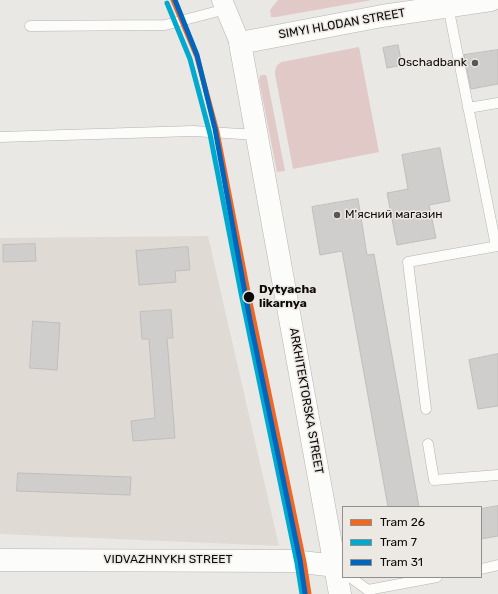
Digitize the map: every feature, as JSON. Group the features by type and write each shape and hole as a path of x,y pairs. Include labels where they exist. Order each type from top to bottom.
{"street":[{"name":"SIMYI HLODAN STREET","path":"240,43 382,16 491,0"},
{"path":"224,4 240,43"},
{"name":"ARKHITEKTORSKA STREET","path":"240,43 342,567"},
{"name":"VIDVAZHNYKH STREET","path":"0,560 293,561 342,572"},
{"name":"ARKHITEKTORSKA STREET","path":"340,594 342,578"}],"lane":[{"path":"30,26 165,25 224,4"},
{"path":"426,409 408,262 497,246 448,6"},
{"path":"468,108 498,103"},
{"path":"0,137 193,131 257,135"},
{"path":"428,444 434,480 498,475"},
{"path":"482,569 498,565"},
{"path":"351,578 368,590 432,578"}],"shaded area":[{"path":"278,0 372,0 271,17 270,10"},
{"path":"359,47 379,152 293,169 275,74 277,66 282,62"},
{"path":"266,75 267,78 285,171 277,172 259,80 260,76"},
{"path":"208,236 279,546 0,534 0,238"}],"building":[{"path":"398,45 402,65 387,68 383,48"},
{"path":"498,50 498,84 471,89 464,55"},
{"path":"440,148 450,201 429,205 436,238 397,245 387,193 408,189 402,155"},
{"path":"358,199 367,255 374,254 419,506 388,506 342,251 320,255 312,207"},
{"path":"35,244 36,261 3,262 3,245"},
{"path":"188,247 190,270 175,271 176,282 139,285 136,251"},
{"path":"171,310 173,338 167,338 175,438 133,441 131,421 155,418 149,339 142,339 140,312"},
{"path":"33,321 60,323 57,370 30,368"},
{"path":"498,354 498,406 478,409 469,360"},
{"path":"18,473 131,477 130,495 17,491"},
{"path":"498,506 498,536 482,539 482,509"}],"tram line":[{"name":"26","path":"173,0 197,57 217,132 249,297 304,562 309,594"},
{"name":"31","path":"175,0 197,55 215,129 250,320 300,560 305,593"},
{"name":"7","path":"167,3 190,59 210,134 302,594"}],"place":[{"name":"Oschadbank","path":"475,63"},
{"name":"М'ясний магазин","path":"337,215"},
{"name":"Dytyacha likarnya","path":"249,297"}]}
